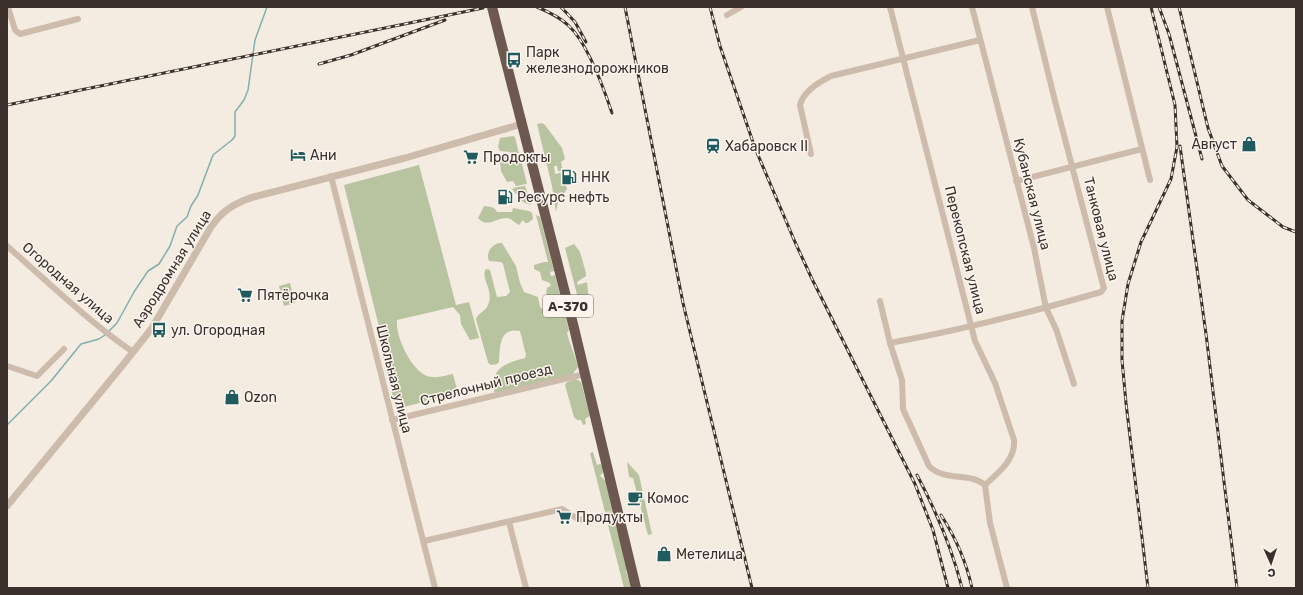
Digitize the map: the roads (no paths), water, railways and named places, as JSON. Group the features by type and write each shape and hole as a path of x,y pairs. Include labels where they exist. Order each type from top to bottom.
{"highway":[{"name":"А-370","path":"492,7 585,374 636,588"}],"street":[{"path":"8,7 15,30 20,34 78,19"},
{"path":"727,15 741,7"},
{"name":"Перекопская улица","path":"890,7 975,340 995,383 1014,445 1010,460 986,485"},
{"name":"Кубанская улица","path":"972,7 1034,248 1046,308 1056,329 1074,384"},
{"name":"Танковая улица","path":"890,343 972,327 1046,308 1101,292 1104,288 1032,7"},
{"path":"1107,7 1150,180"},
{"path":"811,154 800,110 800,101 813,87 831,76 980,40"},
{"name":"Аэродромная улица","path":"7,506 152,328 211,228 230,207 250,198 330,176 405,158 522,124"},
{"path":"1016,181 1142,149"},
{"name":"Школьная улица","path":"330,176 435,588"},
{"name":"Огородная улица","path":"7,246 106,332 133,352"},
{"path":"880,301 890,343 902,380 903,409 929,466 936,471 949,475 974,478 986,485 990,523 1007,588"},
{"path":"7,366 37,376 64,349"},
{"name":"Стрелочный проезд","path":"392,420 585,374"},
{"path":"424,541 562,509 578,519 584,520 618,513"},
{"path":"509,522 526,588"}],"waterway":[{"path":"108,332 117,323 134,292 148,271 159,264 170,246 177,226 187,217 191,206 198,195 213,155 235,136 235,112 244,100 248,90 255,40 267,7"},
{"path":"7,425 51,381 81,344 99,339 105,335"}],"railway":[{"path":"537,7 562,20 576,34 594,67 612,113"},
{"path":"561,7 575,22 586,42"},
{"path":"625,7 683,303 752,588"},
{"path":"710,7 720,46 755,148 812,279 915,484 933,530 948,588"},
{"path":"1148,588 1126,403 1122,360 1122,321 1128,284 1141,242 1171,179 1177,147 1175,105 1151,7"},
{"path":"1159,7 1169,34 1202,159"},
{"path":"1179,7 1208,128 1222,166 1248,200 1283,227 1296,232"},
{"path":"7,105 483,8"},
{"path":"319,64 351,55 445,20"},
{"path":"1180,146 1206,334 1237,588"},
{"path":"917,475 943,530 962,588"},
{"path":"941,515 960,550 967,568 972,588"}],"place":[{"name":"Парк железнодорожников","path":"514,60"},
{"name":"Август","path":"1249,144"},
{"name":"Хабаровск II","path":"713,146"},
{"name":"Ани","path":"298,155"},
{"name":"Продокты","path":"471,157"},
{"name":"ННК","path":"569,177"},
{"name":"Ресурс нефть","path":"505,197"},
{"name":"Пятёрочка","path":"245,295"},
{"name":"ул. Огородная","path":"159,330"},
{"name":"Ozon","path":"232,397"},
{"name":"Комос","path":"635,498"},
{"name":"Продукты","path":"564,517"},
{"name":"Метелица","path":"664,554"}]}
